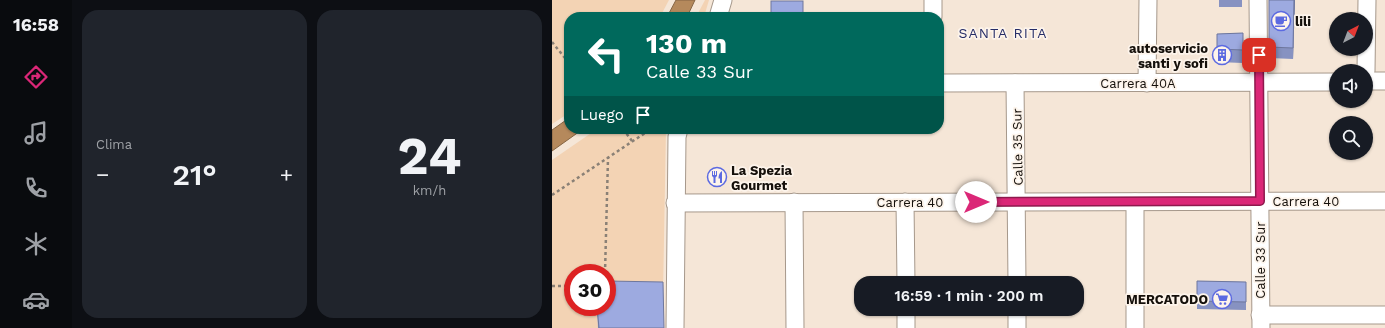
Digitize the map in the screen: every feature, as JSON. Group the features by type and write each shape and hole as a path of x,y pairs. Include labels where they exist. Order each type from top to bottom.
{"street":[{"path":"719,12 723,0"},
{"path":"933,0 933,12"},
{"path":"1147,83 1148,0"},
{"name":"Calle 33 Sur","path":"1258,0 1260,321"},
{"path":"1366,64 1367,0"},
{"path":"1373,81 1385,81"},
{"name":"Carrera 40A","path":"944,83 1329,82"},
{"name":"Calle 35 Sur","path":"1015,83 1018,202 1017,276"},
{"path":"675,328 675,203 678,134"},
{"name":"Carrera 40","path":"675,203 1385,201"},
{"path":"794,202 795,328"},
{"path":"905,202 906,276"},
{"path":"1135,202 1135,328"},
{"path":"1260,321 1385,315"},
{"path":"906,316 906,328"},
{"path":"1017,316 1017,328"}],"path":[{"path":"552,42 564,57"},
{"path":"627,134 632,141"},
{"path":"552,195 643,134"},
{"path":"606,264 608,158"},
{"path":"552,286 564,286"}],"shaded area":[{"path":"552,0 669,0 663,12 564,12 564,116 552,124"},
{"path":"676,0 695,0 689,12 670,12"},
{"path":"705,0 709,0 705,12 699,12"},
{"path":"564,122 564,134 576,134 552,151 552,130"},
{"path":"590,134 666,134 663,295 616,294 616,264 564,264 564,316 597,316 598,328 552,328 552,160"}],"building":[{"path":"1269,0 1294,0 1293,48 1269,47"},
{"path":"771,1 803,1 803,12 771,12"},
{"path":"1243,33 1243,50 1217,49 1217,34"},
{"path":"616,281 663,282 664,328 599,328 598,316 616,316"},
{"path":"1197,281 1246,282 1246,302 1197,301"}],"place":[{"name":"lili","path":"1281,21"},
{"name":"autoservicio santi y sofi","path":"1222,55"},
{"name":"La Spezia Gourmet","path":"717,177"},
{"name":"MERCATODO","path":"1222,299"}],"district":[{"name":"SANTA RITA","path":"1003,33"}],"route":[{"path":"976,202 1260,201 1259,55"}]}
